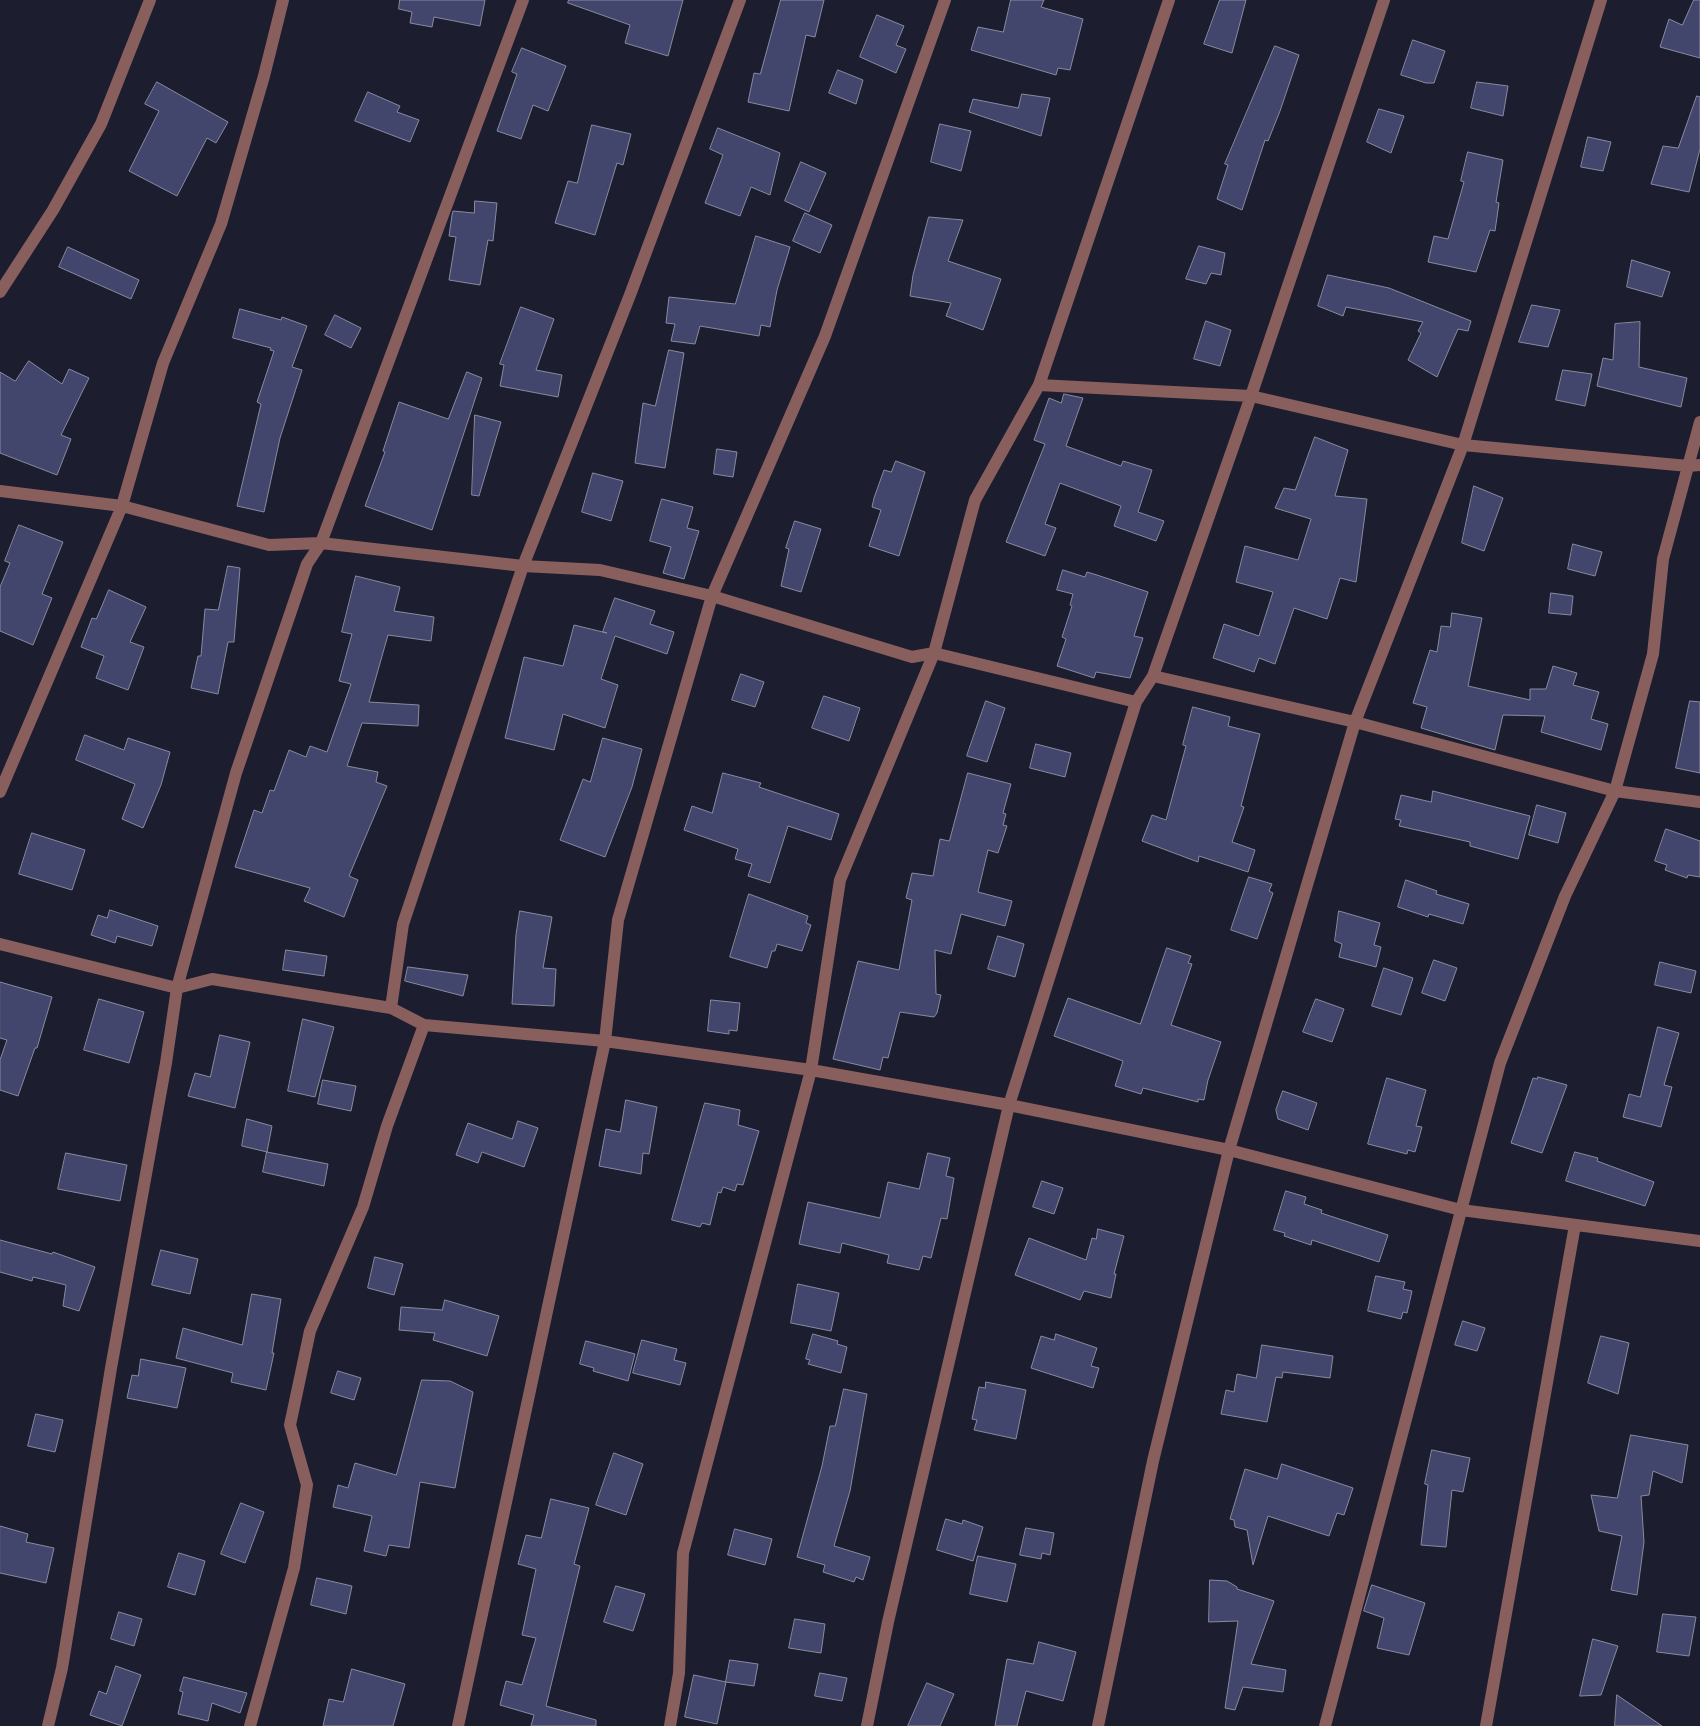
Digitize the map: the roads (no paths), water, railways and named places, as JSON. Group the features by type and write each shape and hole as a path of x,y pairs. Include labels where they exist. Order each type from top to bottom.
{"street":[{"path":"0,292 53,210 101,124 150,0"},
{"path":"0,792 122,506 163,363 221,224 264,76 283,0"},
{"path":"48,1726 62,1668 111,1368 166,1064 177,988 236,773 307,564 321,543 523,0"},
{"path":"391,1008 403,924 523,566 630,295 740,0"},
{"path":"458,1726 605,1041 618,920 712,596 824,336 945,0"},
{"path":"670,1726 679,1673 683,1553 811,1070 840,880 934,653 975,500 1039,385 1169,0"},
{"path":"867,1726 893,1603 1009,1106 1136,702 1153,676 1252,396 1384,0"},
{"path":"1098,1726 1153,1461 1230,1150 1355,722 1463,445 1601,0"},
{"path":"1039,385 1252,396 1463,445 1694,466"},
{"path":"1325,1726 1500,1063 1565,896 1615,791 1653,654 1663,559 1694,466 1700,422"},
{"path":"0,491 122,506 269,545 321,543 523,566 600,570 712,596 912,656 934,653 1136,702"},
{"path":"1153,676 1355,722 1615,791 1700,802"},
{"path":"0,944 177,988 212,980 391,1008 424,1025 605,1041 811,1070 1009,1106 1230,1150 1461,1210 1700,1242"},
{"path":"250,1726 294,1568 306,1494 307,1485 290,1425 310,1332 363,1207 387,1126 424,1025"},
{"path":"1486,1726 1575,1224"}]}
